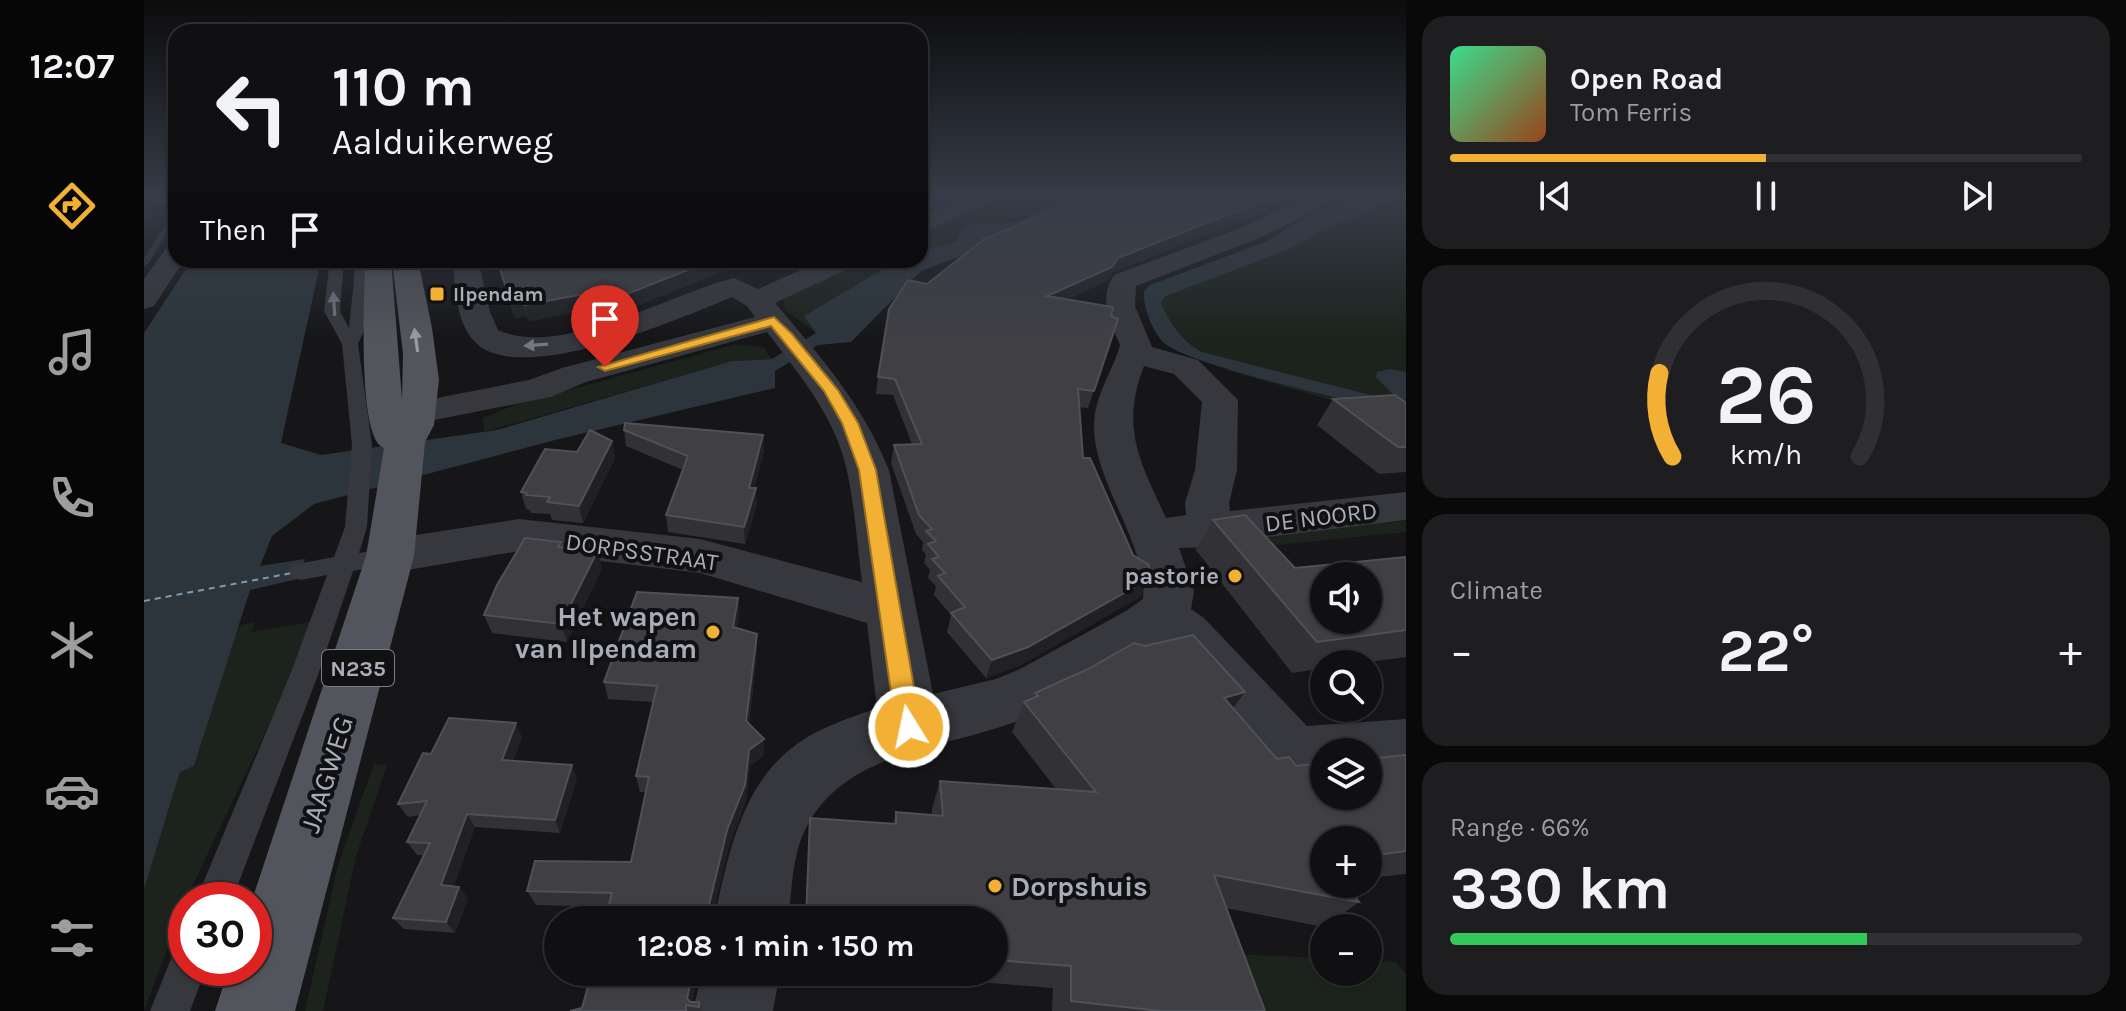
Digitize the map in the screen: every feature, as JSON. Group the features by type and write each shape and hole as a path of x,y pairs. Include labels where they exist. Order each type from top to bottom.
{"main road":[{"name":"JAAGWEG","path":"378,268 383,394 407,428"},
{"name":"JAAGWEG","path":"255,1011 367,560 407,428 405,268"}],"street":[{"path":"754,906 766,841 780,808 808,770 831,755 909,727 996,704 1024,692 1098,654 1160,614 1169,603 1151,535 1117,451 1111,410 1136,345 1118,302 1124,281 1223,243"},
{"path":"144,300 168,264"},
{"path":"467,268 483,331 493,342 518,346 550,345 627,329 763,313"},
{"path":"407,428 538,389 763,313 833,268"},
{"path":"763,313 830,390 850,423 868,470 909,727"},
{"path":"1135,353 1186,367 1220,400 1216,470 1207,503 1211,531"},
{"name":"DE NOORD","path":"1151,535 1211,531 1406,506"},
{"name":"DORPSSTRAAT","path":"367,560 519,535 700,556 790,579 889,610"},
{"path":"1160,614 1185,633 1294,755 1310,754"},
{"path":"1382,749 1406,747"},
{"path":"733,1011 738,986"}],"lane":[{"path":"221,882 304,675 367,560 356,527 362,445 350,344 332,311 336,268"},
{"path":"350,344 358,326 362,268"},
{"path":"301,571 367,560"},
{"path":"170,1011 180,986"}],"shaded area":[{"path":"928,243 949,243 928,249"},
{"path":"949,243 994,243 921,271 851,342 818,345 775,371 775,388 555,440 314,504 272,536 260,566 305,559 298,579 250,590 194,766 180,772 144,889 144,333 187,268 319,268 281,443 321,455 497,430 732,361 772,359 816,333 804,316 885,268 928,268 928,249"},
{"path":"1262,243 1299,243 1166,296 1161,302 1168,317 1177,331 1202,352 1382,398 1396,397 1376,377 1377,372 1389,369 1406,372 1406,414 1277,383 1179,352 1163,342 1149,318 1144,291 1150,285"},
{"path":"1280,243 1406,243 1406,422 1227,370 1232,368 1255,374 1193,354 1147,293"},
{"path":"844,268 885,268 804,316 817,333 785,310 783,302 787,294"},
{"path":"736,344 764,348 772,359 732,361 484,432 483,418 515,405"},
{"path":"1406,521 1406,532 1197,553 1190,541"},
{"path":"318,621 194,882 168,882 168,948 144,1010 144,889 180,771 194,766 237,626 255,622 251,632"},
{"path":"374,764 387,765 356,856 323,1011 305,1011 338,865"},
{"path":"1213,953 1310,957 1310,986 1382,986 1382,961 1396,962 1406,975 1406,1011 1229,1011"}],"building":[{"path":"979,243 1156,243 1118,258 1112,267 1047,296 1113,307 1111,316 1118,319 1094,391 1078,389 1083,458 1090,458 1133,555 1149,565 1149,579 1028,647 992,660 951,613 965,607 938,576 945,573 932,559 939,557 928,544 936,541 926,531 932,529 919,515 894,445 922,444 895,379 878,377 889,309 908,280 927,284"},
{"path":"500,268 693,268 627,294 617,288 525,305 523,301 511,303"},
{"path":"1395,395 1406,403 1406,447 1398,447 1333,399"},
{"path":"625,423 763,435 749,488 756,488 744,527 666,515 688,456 624,430"},
{"path":"590,430 612,441 579,506 547,502 550,497 521,492 545,449 577,452"},
{"path":"1245,515 1295,568 1310,567 1310,634 1213,520"},
{"path":"525,538 561,542 558,547 598,550 561,624 484,615 497,585"},
{"path":"1406,557 1406,630 1382,633 1382,562 1356,562"},
{"path":"637,592 738,598 733,627 757,634 746,721 764,739 749,750 745,785 727,830 710,906 609,906 612,893 527,891 535,861 631,862 649,777 636,776 657,686 604,682"},
{"path":"1310,634 1376,634 1317,642"},
{"path":"1193,635 1245,692 1224,698 1277,759 1289,757 1296,766 1310,764 1310,810 1382,810 1382,758 1406,755 1406,851 1382,854 1382,826 1310,826 1310,893 1214,875 1265,1011 1161,1011 1071,1001 1071,966 1008,961 1008,906 807,906 810,818 896,824 896,812 943,816 940,781 1096,792 1024,702 1038,696 1035,693 1088,669 1134,643 1145,646"},
{"path":"449,718 516,723 502,760 572,765 555,820 467,814 441,885 459,887 446,922 393,918 430,843 407,842 427,801 398,804 423,753 431,754"},
{"path":"588,986 690,986 687,998 690,1002 699,1002 699,1007 686,1005 686,1011 570,1011 582,1008"}],"waterway":[{"path":"144,264 157,243"}],"ferry route":[{"path":"144,601 292,573"}],"place":[{"name":"Ilpendam","path":"437,294"},
{"name":"pastorie","path":"1235,576"},
{"name":"Het wapen van Ilpendam","path":"713,632"},
{"name":"Dorpshuis","path":"995,886"}],"route":[{"path":"605,367 774,321 788,337 830,390 850,423 868,470 909,727"}]}
